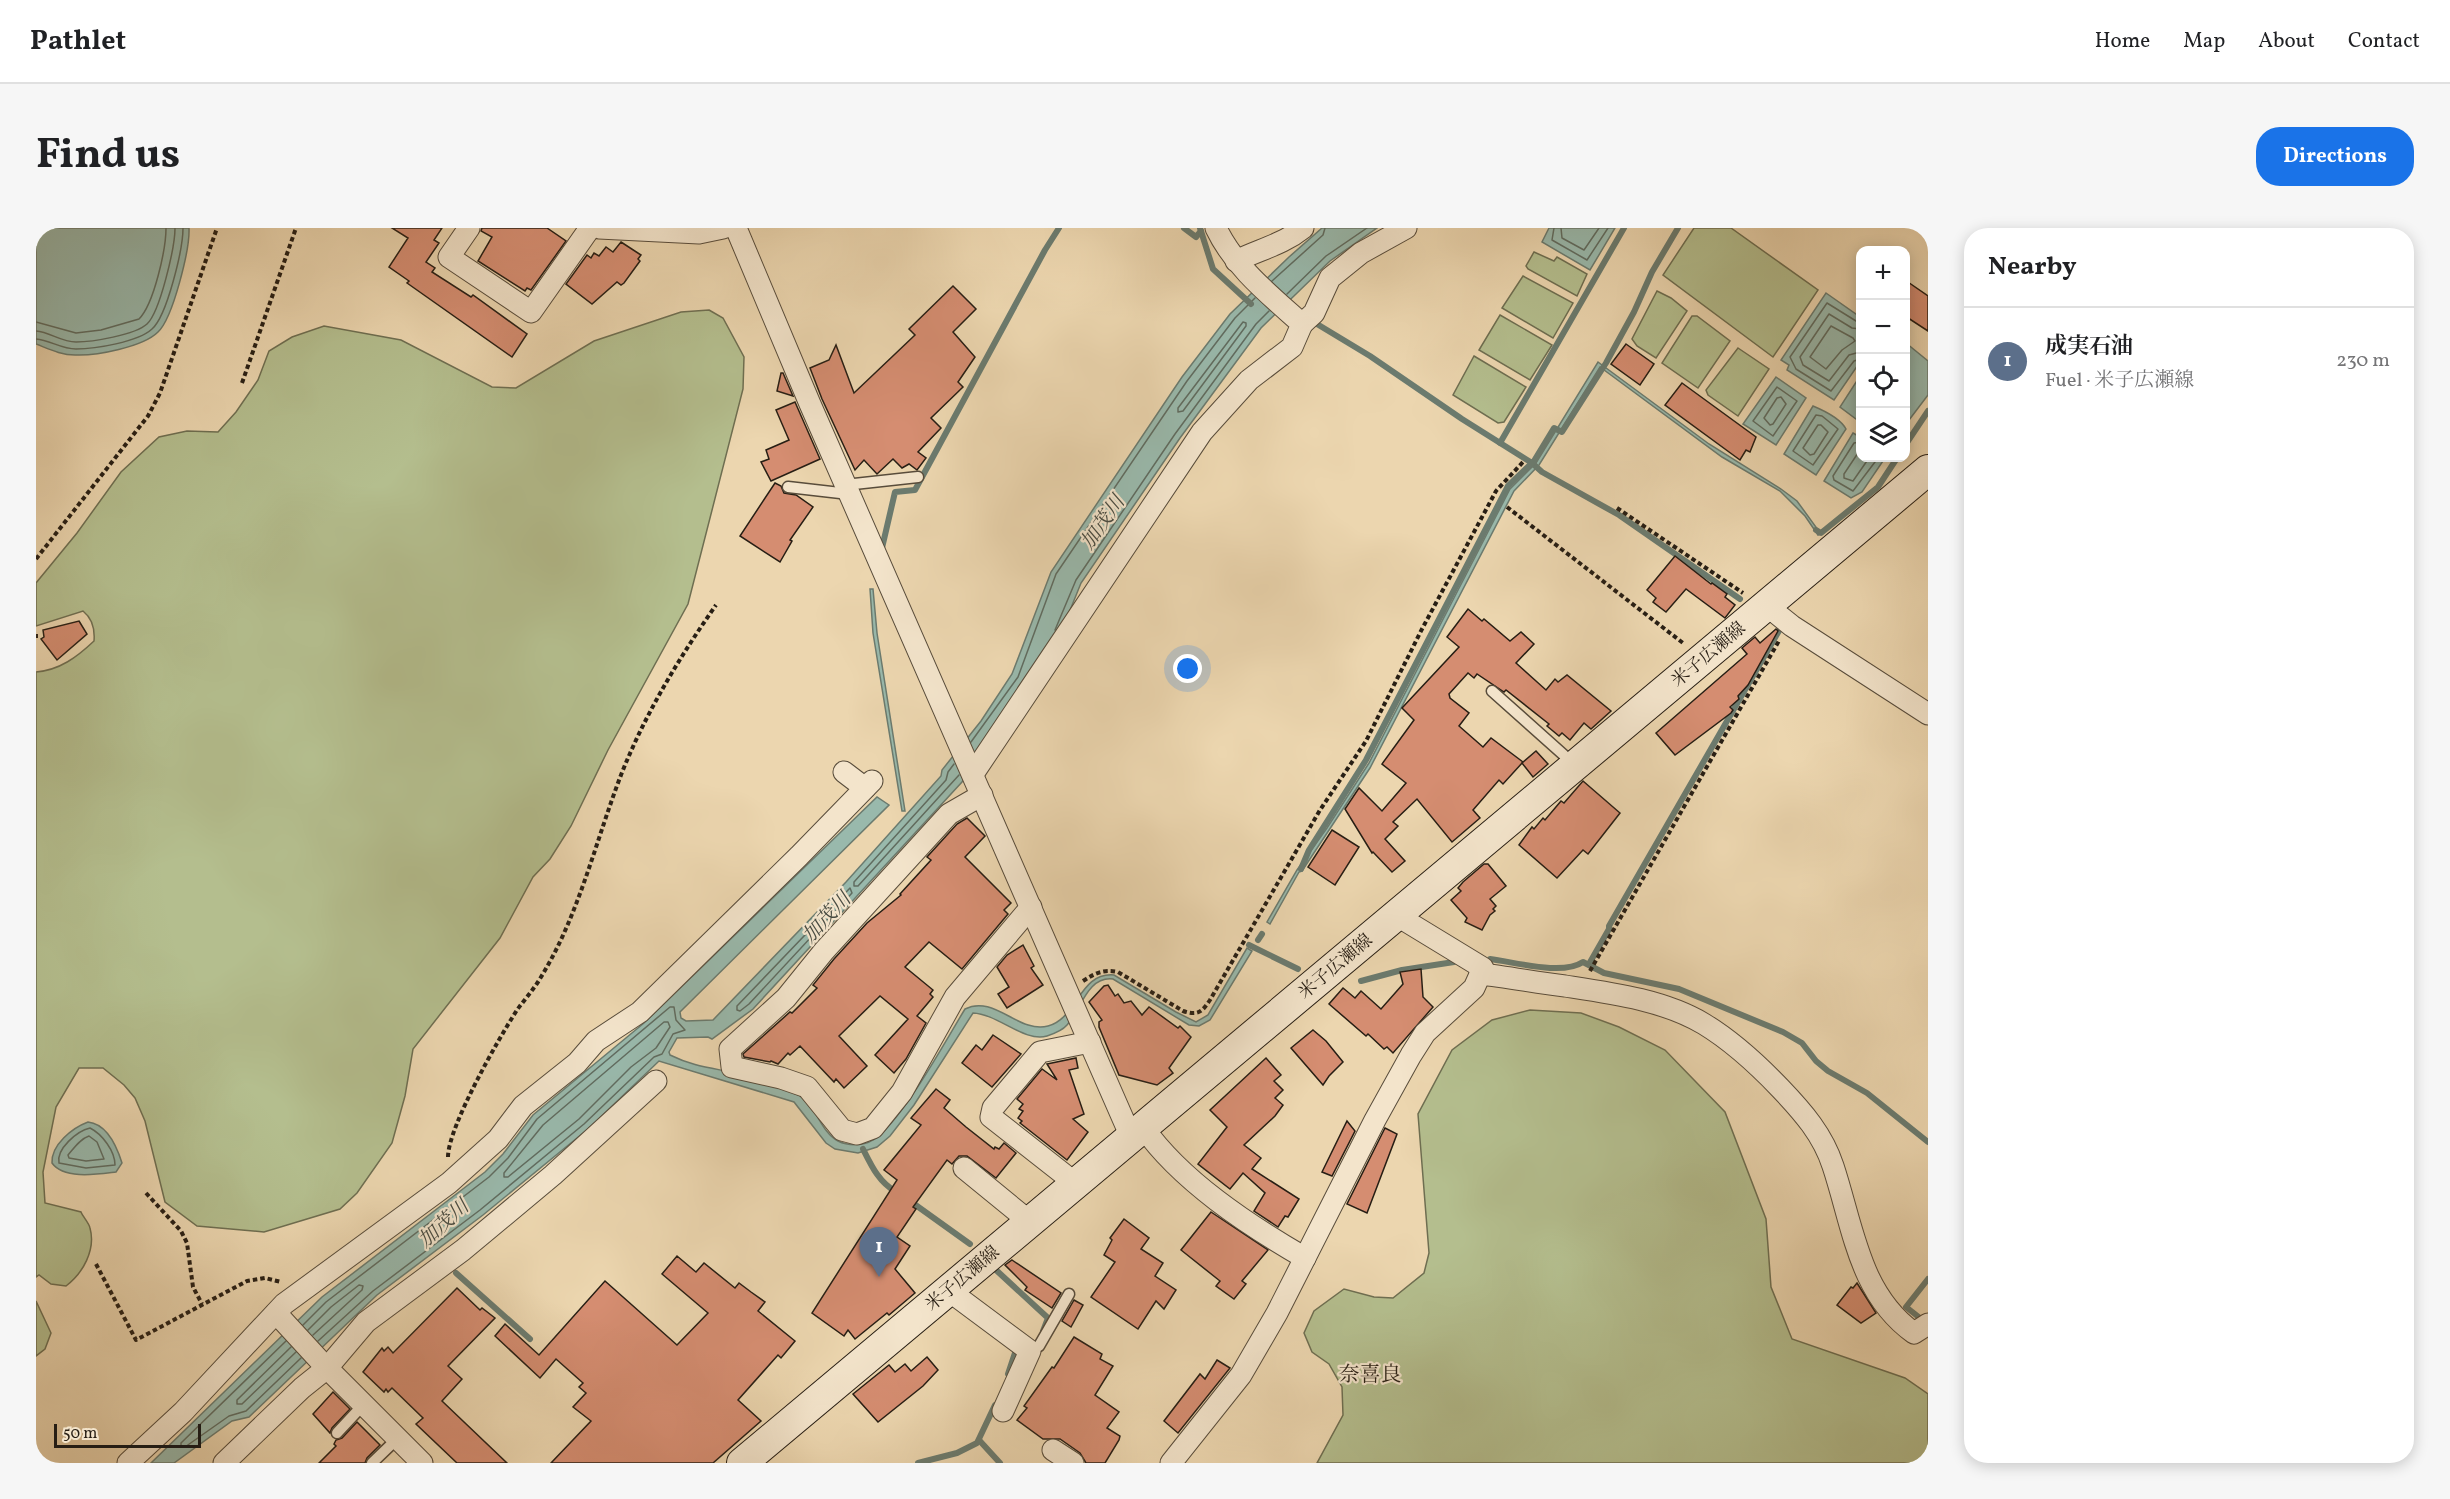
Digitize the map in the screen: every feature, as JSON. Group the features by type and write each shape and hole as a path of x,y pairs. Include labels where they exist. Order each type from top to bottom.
{"main road":[{"name":"米子広瀬線","path":"742,1463 1928,470"}],"street":[{"path":"469,228 449,257 531,312 590,228"},
{"path":"598,228 699,233 723,228"},
{"path":"736,228 847,489 1090,1042 1137,1132 1199,1185 1249,1223 1305,1258"},
{"path":"1216,228 1224,246 1245,272 1302,324"},
{"path":"1236,261 1256,250 1288,240 1303,228"},
{"path":"973,774 1202,432 1249,380 1292,347 1302,324 1314,312 1330,278 1361,253 1406,228"},
{"path":"1764,607 1928,714"},
{"path":"128,1463 183,1412 276,1313 304,1289 387,1231 453,1180 498,1138 523,1107 576,1063 596,1041 640,1012 869,785 844,772"},
{"path":"982,795 949,814 824,951 786,998 730,1049 732,1067 781,1078 807,1087 842,1130 857,1134 873,1128 902,1092 955,997 1031,907"},
{"path":"1171,1463 1241,1375 1277,1313 1379,1112 1411,1055 1425,1034 1474,988 1483,968 1396,915"},
{"path":"1480,974 1564,986 1662,1006 1689,1017 1726,1040 1769,1077 1817,1130 1833,1165 1854,1244 1867,1276 1896,1319 1914,1333 1928,1324"},
{"path":"1075,1183 992,1117 993,1108 1040,1052 1090,1042"},
{"path":"224,1463 325,1366 366,1322 463,1250 544,1183 656,1081"},
{"path":"964,1168 1029,1222"},
{"path":"948,1290 1030,1351 1003,1411"},
{"path":"276,1313 325,1366 422,1463"},
{"path":"1053,1450 1073,1463"}],"lane":[{"path":"788,487 847,489 918,477"},
{"path":"1492,691 1575,765"},
{"path":"1030,1351 1039,1346 1068,1294"},
{"path":"337,1433 364,1404"},
{"path":"372,1463 398,1438"}],"path":[{"path":"36,559 148,416 160,393 217,228"},
{"path":"242,383 296,228"},
{"path":"1073,1003 1085,979 1108,970 1118,972 1183,1011 1193,1015 1201,1012 1320,810 1365,741 1496,491 1506,477 1523,462"},
{"path":"1507,507 1702,659"},
{"path":"1617,508 1764,607"},
{"path":"453,1180 447,1154 459,1119 493,1052 518,1009 541,977 570,920 598,837 638,733 692,639 716,605"},
{"path":"1564,986 1588,974 1782,637"},
{"path":"146,1193 181,1231 187,1243 192,1287 202,1305"},
{"path":"96,1264 136,1340 247,1281 265,1278 304,1289"}],"green space":[{"path":"1694,228 1731,228 1818,290 1773,357 1663,275"},
{"path":"1534,252 1554,261 1557,257 1587,274 1577,296 1528,269 1526,266"},
{"path":"1523,276 1573,303 1553,338 1502,308"},
{"path":"1657,291 1671,298 1687,311 1656,358 1637,346 1632,339"},
{"path":"709,310 723,318 744,357 743,389 688,604 608,750 571,826 550,859 533,877 500,938 413,1049 405,1096 392,1143 357,1193 340,1209 264,1232 197,1226 165,1202 145,1121 135,1098 124,1085 103,1068 79,1068 56,1107 43,1172 45,1203 81,1212 90,1228 90,1253 78,1275 66,1286 51,1284 39,1275 36,1277 36,672 53,669 68,662 94,641 94,628 83,611 36,626 36,583 77,533 121,472 159,437 187,431 218,432 236,412 258,380 269,351 292,337 324,326 401,340 492,387 516,388 594,341 681,312"},
{"path":"1500,315 1552,345 1530,380 1479,350"},
{"path":"1692,316 1697,316 1730,341 1698,388 1662,363"},
{"path":"1738,348 1769,369 1738,416 1708,395 1706,390"},
{"path":"1474,356 1526,387 1504,422 1498,423 1453,395"},
{"path":"1530,1010 1581,1013 1619,1027 1665,1050 1725,1112 1766,1219 1771,1287 1792,1339 1905,1378 1928,1394 1928,1463 1317,1463 1343,1415 1342,1387 1329,1364 1312,1352 1304,1333 1314,1311 1344,1289 1374,1297 1393,1298 1424,1273 1429,1253 1418,1114 1452,1050 1492,1020"},
{"path":"36,1301 51,1333 45,1349 36,1356"}],"water":[{"path":"36,228 189,228 180,283 169,313 158,332 131,346 95,354 65,354 36,344"},
{"name":"加茂川","path":"1322,228 1377,228 1330,261 1261,328 1180,438 1081,583 1058,640 962,782 753,1009 712,1039 708,1037 677,1038 669,1052 670,1055 687,1062 754,1078 796,1094 808,1103 826,1131 842,1143 856,1145 873,1140 897,1117 965,1009 986,1006 1027,1025 1048,1026 1066,1014 1093,981 1102,976 1114,975 1196,1022 1208,1015 1247,948 1252,951 1210,1020 1199,1026 1189,1025 1113,979 1104,980 1091,988 1067,1025 1060,1031 1047,1036 1030,1036 992,1018 973,1013 914,1105 890,1136 877,1147 858,1153 835,1149 826,1143 794,1102 659,1061 588,1129 483,1215 377,1295 249,1417 232,1421 174,1463 151,1463 322,1297 485,1172 503,1154 533,1115 644,1023 877,797 889,805 680,1012 681,1018 686,1021 713,1020 846,882 941,776 942,770 981,721 1012,674 1051,572 1182,377 1230,314"},
{"path":"1549,228 1615,228 1590,270 1542,242"},
{"path":"1826,293 1856,314 1856,368 1834,400 1787,370 1789,365 1781,360"},
{"path":"1910,346 1928,361 1928,395 1910,419"},
{"path":"1598,362 1709,444 1797,501 1821,534 1818,535 1805,516 1780,491 1722,457 1600,367 1539,465 1514,491 1370,768 1302,871 1299,872 1270,924 1267,922 1297,870 1369,763 1510,489 1536,463"},
{"path":"1776,377 1806,398 1776,445 1743,424"},
{"path":"1856,382 1856,419 1840,407"},
{"path":"1813,406 1836,418 1846,429 1816,475 1784,454"},
{"path":"1853,433 1856,435 1856,462 1882,462 1862,492 1851,498 1824,481"},
{"path":"870,589 873,589 877,633 905,811 902,811 873,633"},
{"path":"88,1122 101,1127 114,1144 122,1163 116,1172 91,1175 73,1174 57,1168 52,1163 55,1150 64,1138 75,1128"}],"building":[{"path":"392,228 442,228 434,240 439,243 426,262 435,268 432,272 471,297 473,295 527,334 512,357 407,283 409,281 389,267 408,238"},
{"path":"482,228 547,228 566,241 531,290 527,288 525,291 478,261 492,237 481,231"},
{"path":"621,242 641,255 638,259 640,261 624,283 621,285 617,282 592,304 566,284 587,255 591,258 594,253 599,256 606,247 613,252"},
{"path":"1910,283 1928,296 1928,331 1910,319"},
{"path":"953,286 976,309 953,332 975,357 958,382 963,387 931,418 941,428 918,452 926,458 917,470 909,464 902,468 893,459 877,474 864,460 855,470 810,368 829,360 836,345 854,393 915,335 909,329"},
{"path":"1626,344 1654,364 1640,385 1611,364"},
{"path":"781,373 783,373 793,396 777,391"},
{"path":"1682,383 1756,437 1750,452 1746,450 1740,460 1665,405"},
{"path":"795,402 820,459 771,481 761,462 769,459 766,450 789,440 776,410"},
{"path":"775,483 781,486 784,493 796,495 813,507 790,540 792,541 780,562 740,536"},
{"path":"1675,556 1727,594 1725,597 1735,605 1725,618 1686,589 1666,612 1653,602 1656,598 1647,590"},
{"path":"1468,609 1510,641 1521,632 1534,644 1516,663 1546,690 1555,679 1558,682 1567,675 1611,711 1591,729 1584,723 1570,740 1562,733 1559,736 1547,726 1549,724 1506,690 1504,692 1477,674 1474,678 1468,673 1449,694 1450,698 1469,713 1459,726 1483,747 1491,738 1523,762 1503,784 1499,780 1473,810 1480,818 1452,842 1417,799 1393,822 1398,826 1385,839 1405,861 1392,872 1372,853 1345,809 1359,788 1382,811 1406,783 1382,764 1414,720 1402,708 1459,647 1447,637"},
{"path":"79,621 87,634 57,660 41,639 44,637 43,630"},
{"path":"1776,629 1778,631 1748,685 1738,696 1739,699 1730,707 1733,710 1731,713 1675,755 1656,733 1747,654 1742,648 1755,637 1760,643"},
{"path":"1536,751 1548,764 1533,777 1522,763"},
{"path":"1583,781 1620,813 1588,854 1583,850 1557,878 1519,845 1532,827 1534,829 1543,818 1545,820 1561,801 1564,803"},
{"path":"967,818 985,836 965,857 1011,903 1004,910 1008,914 962,969 929,942 905,967 933,990 930,994 933,997 917,1016 926,1023 906,1059 894,1073 875,1055 908,1019 880,996 839,1036 867,1066 844,1088 836,1079 834,1082 800,1046 790,1055 788,1053 778,1064 744,1057 743,1054 790,1012 792,1013 817,988 813,985 834,959 867,923 901,895 931,860 927,857 957,824"},
{"path":"1332,830 1359,847 1335,885 1308,867"},
{"path":"1484,864 1488,864 1506,886 1490,899 1496,906 1493,909 1495,911 1490,915 1482,930 1465,922 1467,918 1451,900 1461,891 1458,888 1463,882"},
{"path":"1023,945 1034,966 1031,968 1043,985 1007,1008 998,994 1009,987 997,967 1007,955"},
{"path":"1421,969 1423,997 1433,1007 1393,1053 1387,1047 1384,1049 1368,1034 1366,1036 1329,1004 1343,988 1355,998 1361,991 1381,1009 1403,984 1400,972"},
{"path":"1108,985 1115,996 1118,994 1124,1003 1131,1001 1142,1015 1149,1007 1178,1028 1180,1026 1191,1037 1169,1068 1173,1073 1157,1085 1119,1075 1099,1027 1099,1022 1102,1020 1089,1002 1104,986"},
{"path":"1313,1030 1326,1041 1343,1062 1323,1085 1291,1048"},
{"path":"993,1035 1021,1054 992,1087 962,1063 976,1045 982,1050"},
{"path":"1076,1058 1078,1068 1069,1070 1084,1114 1073,1119 1088,1132 1067,1160 1020,1123 1022,1121 1018,1118 1023,1111 1019,1109 1023,1104 1017,1099 1042,1069 1057,1080 1047,1064"},
{"path":"1266,1058 1281,1075 1274,1081 1283,1090 1275,1098 1283,1105 1275,1116 1244,1145 1261,1158 1252,1169 1299,1199 1288,1217 1285,1216 1278,1227 1254,1211 1265,1193 1243,1173 1230,1189 1198,1164 1227,1127 1210,1110"},
{"path":"936,1089 950,1100 944,1108 966,1127 994,1149 995,1147 999,1149 1004,1143 1016,1153 996,1178 967,1156 959,1156 952,1164 947,1160 913,1207 916,1209 897,1237 910,1246 895,1269 915,1293 855,1339 848,1330 844,1336 812,1313 897,1180 884,1170 921,1125 911,1118"},
{"path":"1347,1121 1355,1131 1332,1176 1322,1172"},
{"path":"1385,1128 1397,1134 1367,1213 1347,1204"},
{"path":"1211,1212 1268,1250 1242,1281 1246,1284 1234,1299 1216,1286 1220,1281 1181,1250"},
{"path":"1124,1219 1149,1238 1141,1249 1163,1263 1155,1276 1176,1290 1164,1309 1156,1301 1138,1329 1091,1297 1115,1262 1104,1255 1112,1240 1110,1238"},
{"path":"677,1256 696,1272 704,1263 735,1288 739,1283 765,1302 758,1311 795,1341 781,1358 778,1355 738,1400 761,1421 713,1463 551,1463 591,1421 573,1407 586,1393 579,1387 583,1383 556,1359 540,1378 495,1336 505,1324 539,1355 605,1281 677,1345 708,1313 662,1274"},
{"path":"1012,1260 1061,1293 1052,1308 1025,1290 1027,1287 1005,1265"},
{"path":"1857,1283 1876,1313 1861,1323 1837,1305"},
{"path":"457,1288 480,1310 482,1308 495,1318 448,1366 462,1379 442,1401 507,1463 457,1463 416,1424 423,1418 392,1388 384,1392 363,1372 382,1348 384,1351 388,1347 393,1353"},
{"path":"1074,1300 1083,1305 1071,1327 1062,1321"},
{"path":"1074,1337 1102,1354 1100,1359 1113,1366 1095,1395 1119,1412 1107,1428 1120,1436 1119,1440 1105,1463 1086,1463 1080,1453 1060,1439 1043,1439 1017,1420 1027,1408 1024,1406 1052,1367 1054,1368"},
{"path":"927,1357 938,1370 923,1386 878,1422 853,1394 889,1365 895,1372 905,1364 911,1371"},
{"path":"1217,1360 1230,1368 1178,1433 1164,1421 1200,1374 1205,1379"},
{"path":"333,1392 350,1409 330,1433 313,1414"},
{"path":"357,1422 380,1445 365,1463 319,1463 336,1446 334,1444 336,1440 342,1438"}],"waterway":[{"path":"882,548 895,492 915,490 1059,228"},
{"path":"1184,228 1196,237 1201,231"},
{"path":"1200,228 1213,269 1251,304"},
{"path":"1500,443 1624,228"},
{"path":"1301,869 1309,850 1366,760 1508,486 1534,461 1554,428 1562,432 1606,363 1634,312 1652,272 1678,228"},
{"path":"1312,321 1370,356 1462,419 1532,463 1542,472 1619,515 1740,599"},
{"path":"1910,438 1928,411"},
{"path":"1816,530 1821,533 1878,487 1894,462"},
{"path":"1589,964 1780,629"},
{"path":"1258,940 1262,934"},
{"path":"1249,945 1298,969"},
{"path":"1490,959 1551,968 1574,966 1583,962 1604,973 1679,989 1783,1032 1802,1043 1816,1061 1828,1071 1867,1093 1928,1142"},
{"path":"1361,981 1402,970 1454,962"},
{"path":"863,1149 880,1179 896,1192"},
{"path":"910,1201 970,1244"},
{"path":"996,1270 1048,1318 1043,1331"},
{"path":"456,1273 530,1339"},
{"path":"1925,1322 1906,1307 1928,1279"},
{"path":"1008,1374 1015,1353"},
{"path":"918,1463 957,1453 977,1443 995,1405"},
{"path":"979,1440 1000,1463"}],"place":[{"name":"成実石油","path":"879,1277"}],"district":[{"name":"奈喜良","path":"1370,1374"}]}
